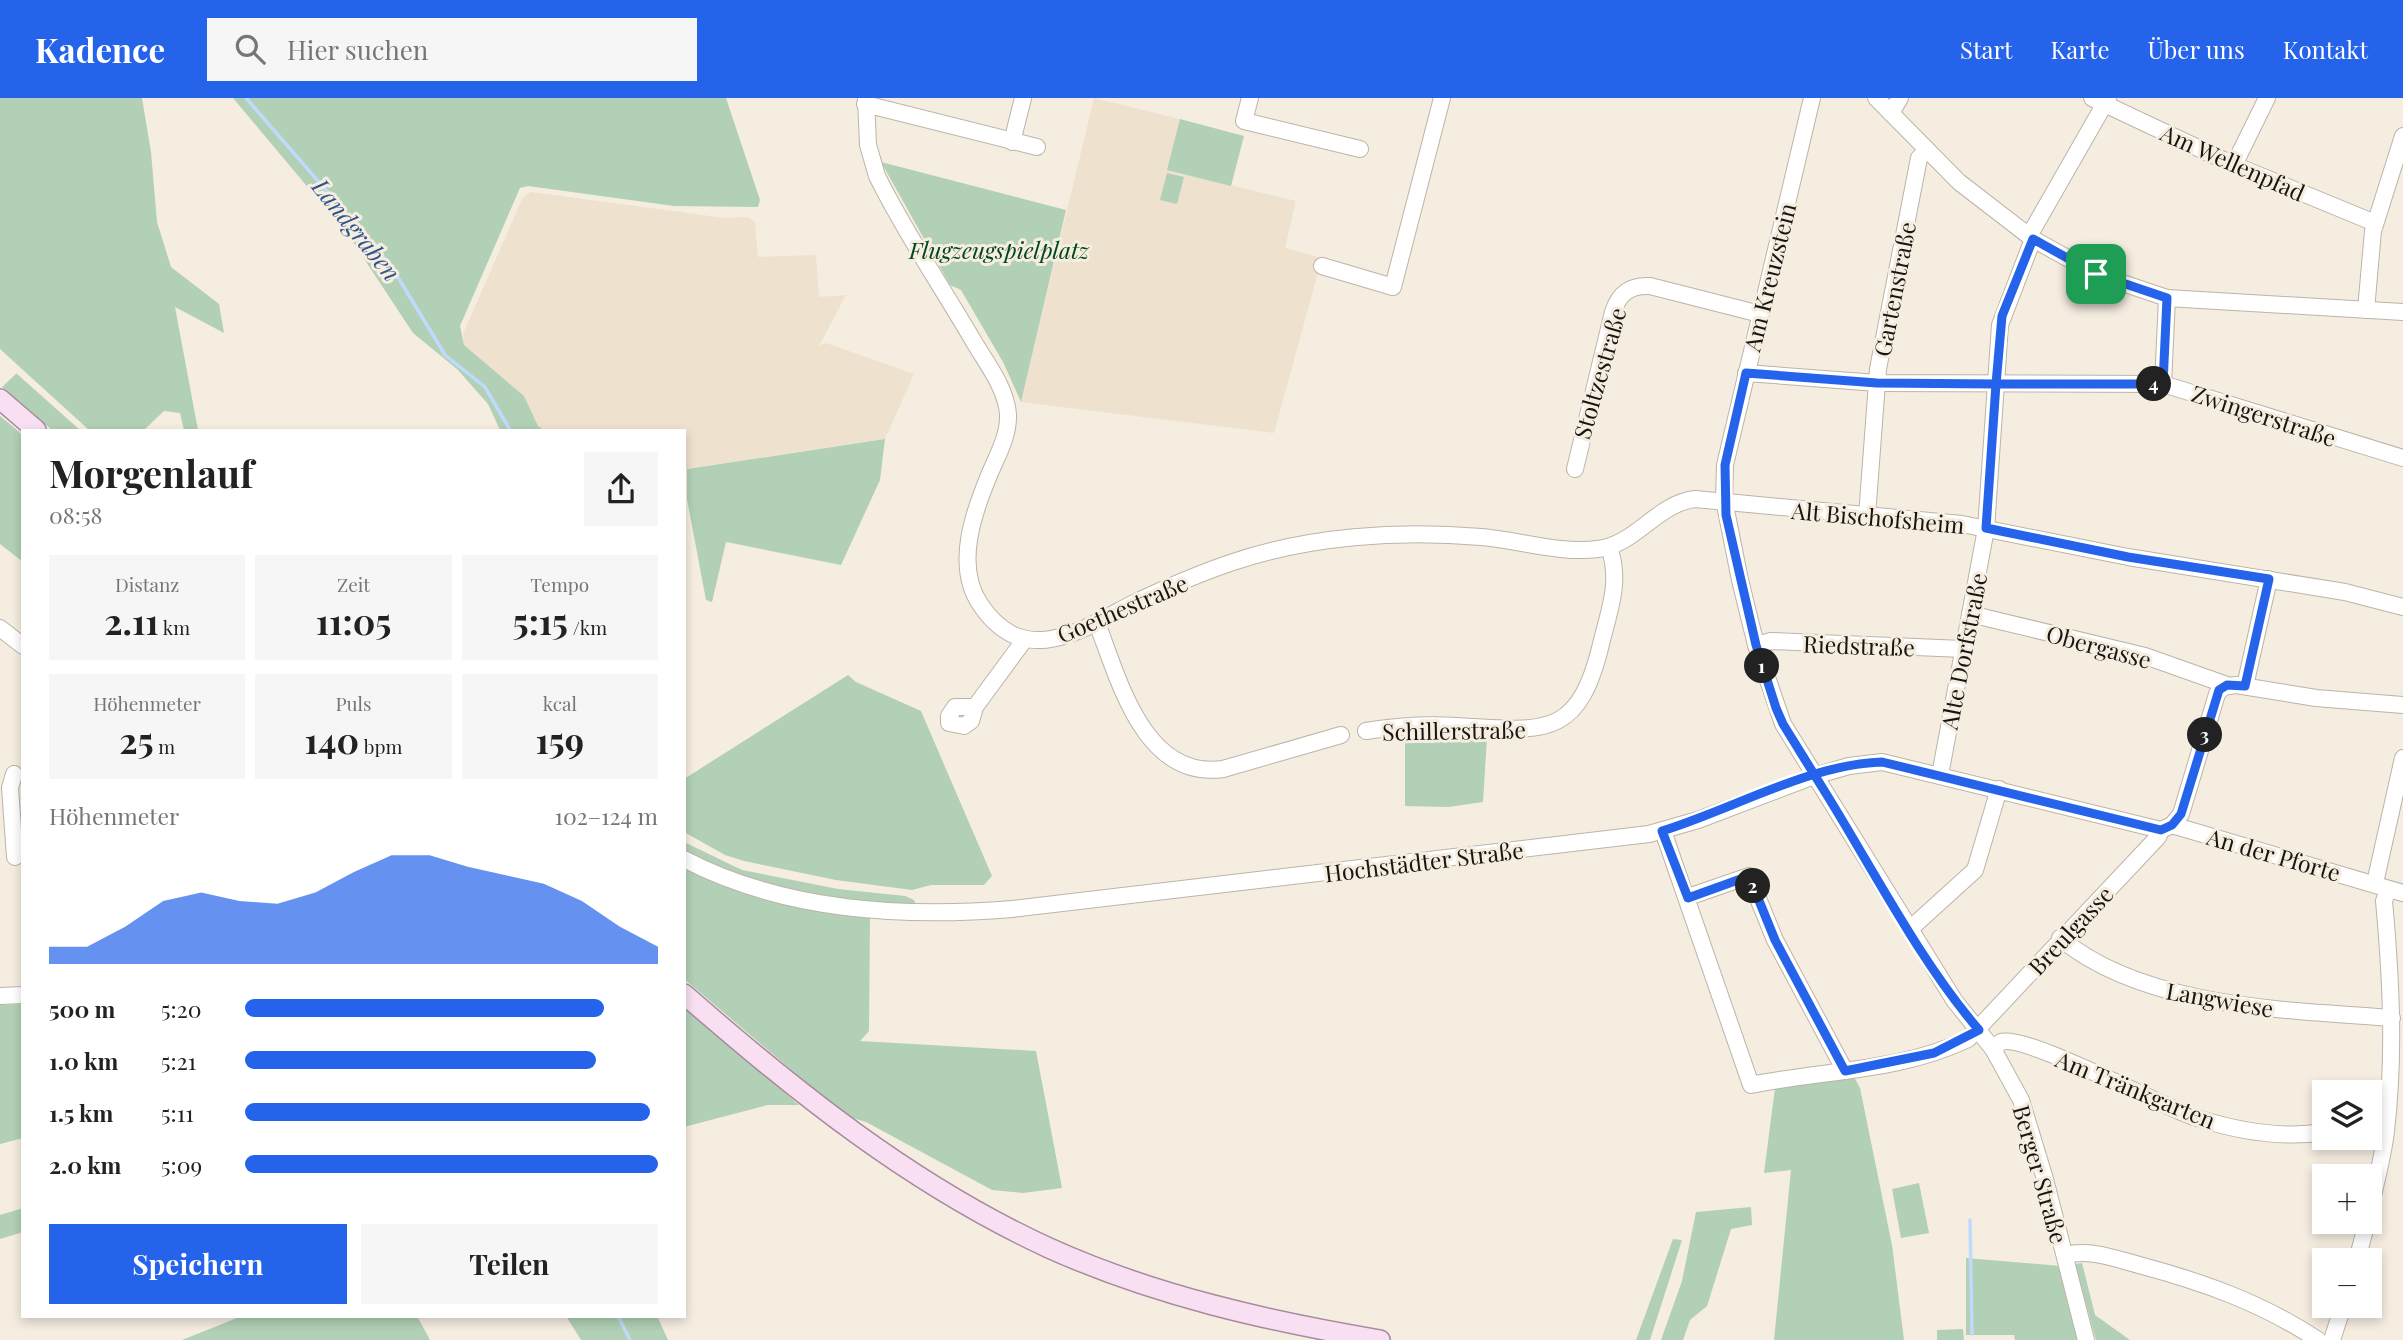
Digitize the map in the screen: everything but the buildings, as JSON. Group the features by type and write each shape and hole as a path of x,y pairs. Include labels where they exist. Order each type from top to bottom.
{"main road":[{"path":"0,399 35,429"},
{"path":"686,996 794,1087 882,1152 954,1198 1048,1248 1193,1300 1264,1318 1380,1340"}],"street":[{"path":"1012,142 1023,98"},
{"path":"1250,98 1244,121 1360,149"},
{"path":"1322,266 1393,287 1442,98"},
{"name":"Am Kreuzstein","path":"1812,98 1727,455 1724,500 1756,645 1783,724 1814,776"},
{"path":"1876,98 1959,182 2031,237 2083,268 2134,289 2167,298 2403,312"},
{"path":"1891,113 1900,98"},
{"path":"2234,164 2267,98"},
{"name":"Am Wellenpfad","path":"2102,100 2234,164 2375,223"},
{"name":"Alte Dorfstraße","path":"1940,775 1986,528 2002,316 2031,237 2102,100"},
{"path":"866,101 1037,147"},
{"name":"Goethestraße","path":"866,101 868,145 877,176 1004,398 1008,415 1006,432 974,519 968,565 972,586 980,604 1000,625 1025,639 1064,637 1157,592 1227,564 1322,541 1430,534 1582,549 1609,547"},
{"path":"2366,310 2369,258 2375,223 2403,136"},
{"name":"Gartenstraße","path":"1867,516 1877,383 1919,158 1926,150"},
{"name":"Stoltzestraße","path":"1575,469 1613,312 1624,293 1635,286 1650,286 1760,314"},
{"path":"2163,384 2167,298"},
{"name":"Zwingerstraße","path":"1746,373 1877,383 2163,384 2403,458"},
{"path":"1609,547 1676,503 1695,499 1724,500"},
{"name":"Alt Bischofsheim","path":"1724,500 1986,528 2128,557 2344,592 2403,607"},
{"name":"Schillerstraße","path":"1366,732 1437,725 1527,731 1549,725 1570,712 1587,691 1596,667 1616,581 1609,547"},
{"path":"2245,686 2269,579"},
{"name":"Obergasse","path":"1970,614 2145,656 2222,690 2245,686 2316,698 2403,705"},
{"path":"1097,623 1124,692 1141,724 1156,745 1188,767 1223,769 1341,735"},
{"path":"0,628 21,644"},
{"path":"975,707 1025,639"},
{"name":"Riedstraße","path":"1756,645 1771,641 1963,649"},
{"name":"Breulgasse","path":"1979,1030 2060,938 2158,837 2162,828 2181,814 2222,690"},
{"path":"2379,1164 2387,1119 2392,1018 2384,901 2389,889 2403,758"},
{"name":"Hochstädter Straße","path":"686,860 738,883 802,898 868,909 960,913 1034,907 1596,842 1662,831 1849,765 1882,762 2162,828"},
{"path":"13,857 10,788 14,774"},
{"name":"Berger Straße","path":"1814,776 1954,1000 1993,1049 2027,1114 2086,1340"},
{"path":"1910,929 1975,870 1998,789"},
{"name":"An der Pforte","path":"2162,828 2389,889"},
{"path":"1662,831 1688,898 1751,1085 1845,1071 1934,1053 1979,1030"},
{"path":"1688,898 1749,876 1775,940 1845,1071"},
{"name":"Langwiese","path":"2060,938 2073,949 2130,979 2157,988 2295,1013 2392,1018"},
{"path":"0,996 21,995"},
{"name":"Am Tränkgarten","path":"1993,1049 2001,1042 2010,1042 2052,1055 2184,1113 2235,1128 2276,1135 2312,1133"},
{"path":"2382,1120 2387,1119"},
{"name":"Berger Straße","path":"2065,1255 2085,1250 2181,1276 2255,1304 2318,1340"},
{"path":"2332,1340 2339,1318"}],"shaded area":[{"path":"1094,98 1180,119 1168,170 1296,201 1285,248 1322,258 1274,433 1021,402"},
{"path":"531,192 725,218 748,217 755,222 758,257 816,255 819,297 846,295 819,346 826,343 914,374 885,439 686,469 686,429 542,429 538,426 524,396 464,345 463,334 523,197"}],"green space":[{"path":"0,98 142,98 151,152 157,222 171,267 219,304 224,333 175,307 198,429 184,429 180,413 164,411 145,429 88,429 0,349"},
{"path":"233,98 726,98 760,200 758,207 674,206 528,186 520,188 460,326 464,345 524,396 538,426 542,429 500,429 488,404 457,369 413,333 351,239"},
{"path":"1180,119 1244,136 1231,186 1167,170"},
{"name":"Flugzeugspielplatz","path":"881,162 1066,210 1021,402 1003,362 961,290 950,285"},
{"path":"1167,173 1184,177 1177,204 1160,200"},
{"path":"17,373 79,429 51,429 2,387"},
{"path":"0,416 21,433 21,560 0,544"},
{"path":"885,439 880,480 841,565 726,542 712,602 706,600 687,499 687,469"},
{"path":"848,675 856,682 921,711 992,876 984,885 931,885 912,890 836,880 725,855 686,833 686,778"},
{"path":"1453,735 1487,737 1483,802 1448,807 1405,806 1405,742 1447,741"},
{"path":"686,843 742,870 838,889 905,896 914,900 917,907 855,901 798,891 686,853"},
{"path":"686,864 870,915 869,1031 860,1041 1036,1051 1062,1188 1023,1193 992,1190 866,1122 846,1116 686,981"},
{"path":"21,1004 21,1139 0,1144 0,1005"},
{"path":"686,1008 799,1105 768,1105 686,1126"},
{"path":"1854,1077 1860,1088 1892,1245 1904,1340 1774,1340 1791,1170 1764,1173 1775,1088"},
{"path":"1919,1183 1929,1233 1901,1238 1892,1189"},
{"path":"1751,1207 1752,1225 1731,1229 1707,1306 1690,1320 1683,1340 1661,1340 1682,1281 1696,1212"},
{"path":"21,1209 21,1233 0,1239 0,1215"},
{"path":"1673,1239 1682,1240 1650,1340 1636,1340"},
{"path":"1966,1258 2061,1266 2080,1340 2015,1340 2014,1335 1966,1335"},
{"path":"2082,1263 2095,1315 2130,1340 2096,1340 2075,1264"},
{"path":"237,1318 418,1318 430,1340 182,1340"},
{"path":"567,1318 658,1318 668,1340 581,1340"},
{"path":"1963,1329 1964,1340 1937,1340 1937,1330"}],"waterway":[{"name":"Landgraben","path":"246,98 390,264 445,355 485,387 509,429"},
{"path":"1970,1220 1972,1334"},
{"name":"Landgraben","path":"619,1318 630,1340"}],"route":[{"path":"2096,274 2033,239 2002,316 1996,384 1877,383 1746,373 1729,445 1723,482 1724,500 1756,645 1776,708 1803,758 1814,776 1830,800 1928,959 1954,1000 1979,1030 1968,1039 1934,1053 1845,1071 1775,940 1749,876 1688,898 1662,831 1790,784 1814,776 1849,765 1882,762 2161,830 2172,825 2181,814 2219,690 2227,685 2245,686 2269,579 2128,557 1986,528 1996,384 2163,384 2167,298 2096,274"}]}
